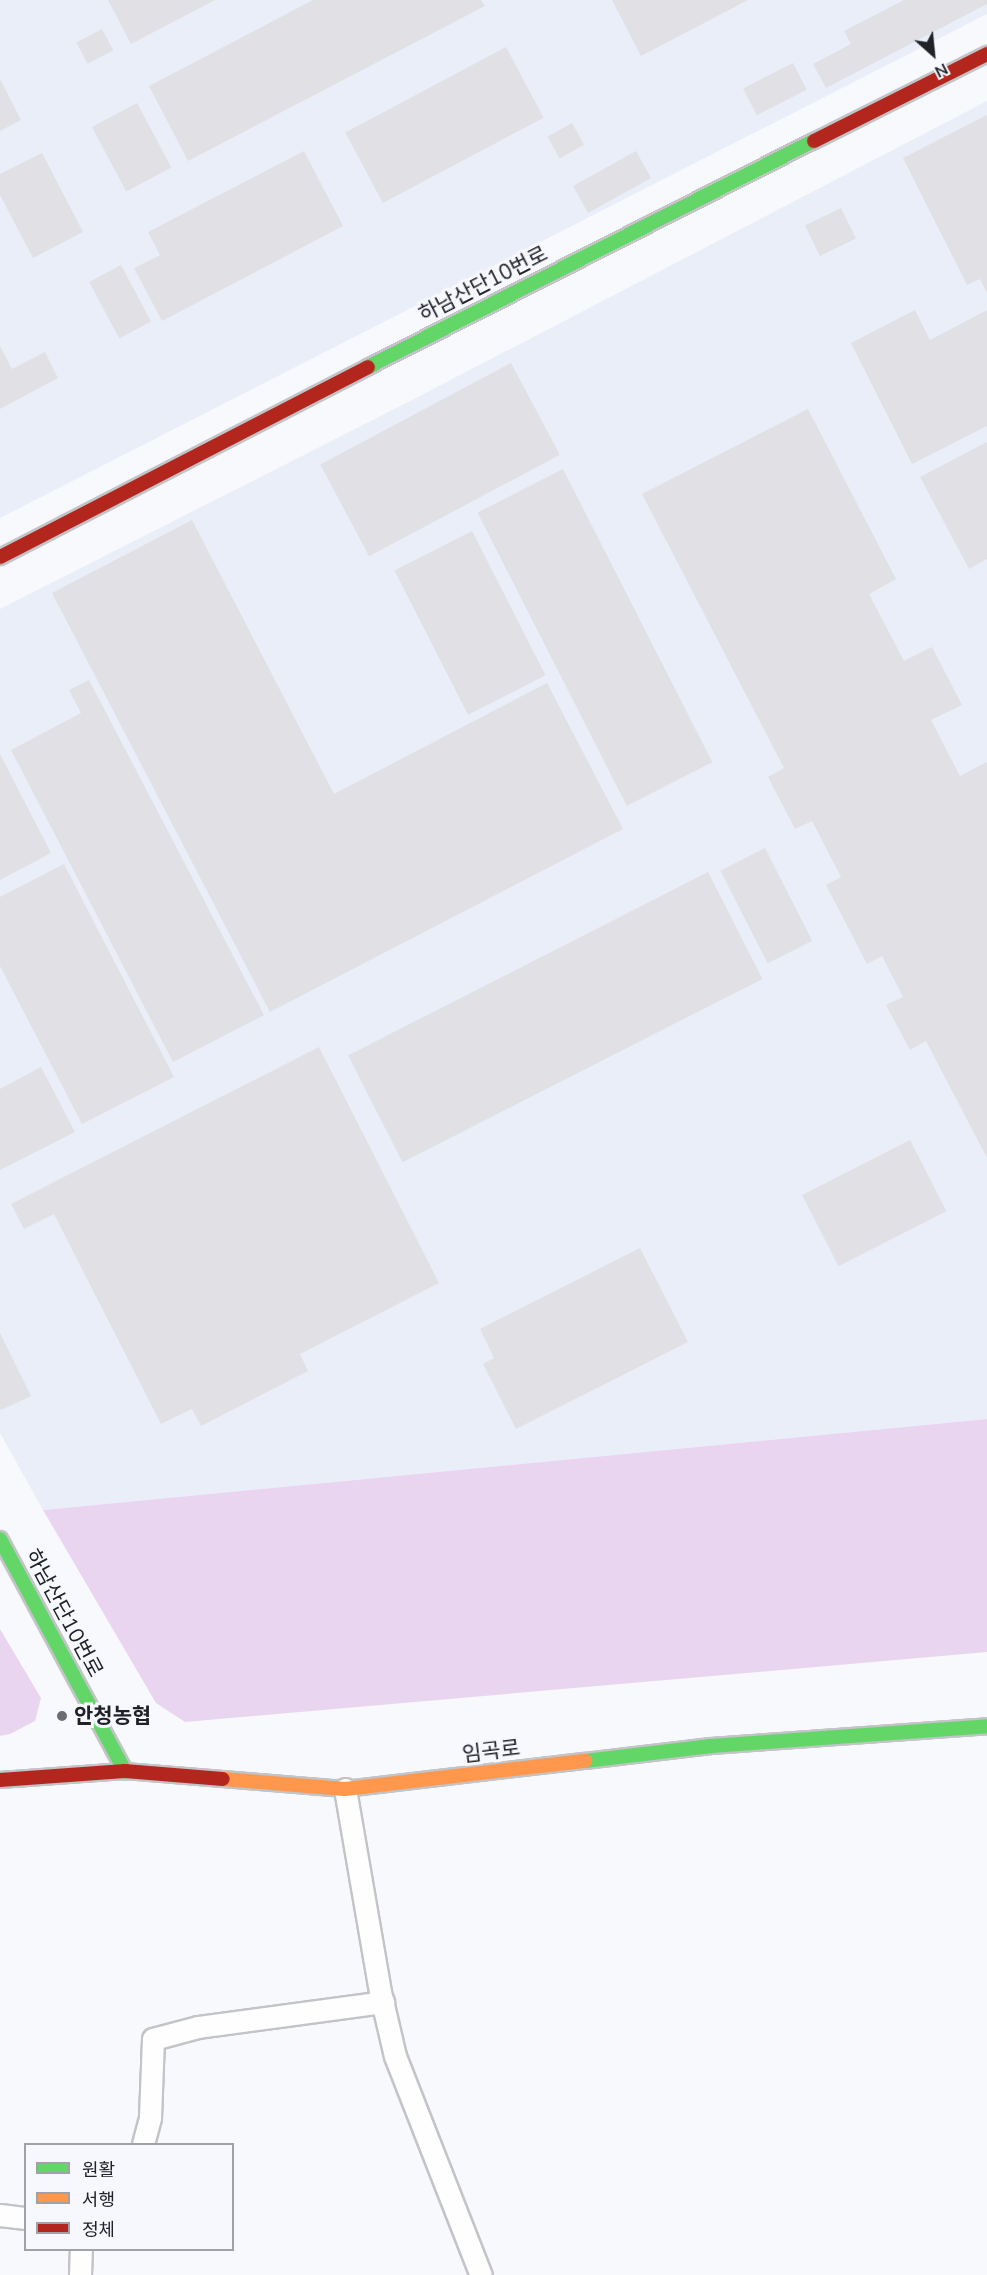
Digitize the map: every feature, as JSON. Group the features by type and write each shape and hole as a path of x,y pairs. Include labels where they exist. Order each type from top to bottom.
{"street":[{"name":"하남산단10번로","path":"0,557 586,255 987,54"},
{"name":"하남산단10번로","path":"0,1539 124,1770"},
{"name":"임곡로","path":"0,1780 124,1770 345,1789 711,1746 987,1726"}],"lane":[{"path":"345,1789 382,2002 395,2056 481,2275"},
{"path":"144,2143 150,2117 153,2039 198,2027 382,2002"},
{"path":"0,2215 24,2217"},
{"path":"80,2275 81,2251"}],"shaded area":[{"path":"0,0 987,0 987,14 0,518"},
{"path":"987,101 987,1419 43,1510 0,1433 0,609 416,398"},
{"path":"987,1419 987,1652 185,1722 156,1703 43,1510"},
{"path":"0,1629 41,1698 35,1721 10,1734 0,1736"}],"building":[{"path":"108,0 215,0 131,44"},
{"path":"313,0 481,0 485,6 188,161 149,86"},
{"path":"612,0 748,0 641,56"},
{"path":"904,0 987,0 987,4 826,88 813,64 851,44 844,31"},
{"path":"102,29 113,50 88,64 76,43"},
{"path":"506,47 544,118 383,203 345,132"},
{"path":"793,63 807,90 757,115 743,88"},
{"path":"0,79 21,120 0,131"},
{"path":"137,103 171,167 126,191 92,127"},
{"path":"987,115 987,293 980,279 967,285 903,158"},
{"path":"572,123 584,145 560,158 548,137"},
{"path":"304,151 343,226 162,321 134,268 160,255 148,232"},
{"path":"636,151 651,178 588,213 573,186"},
{"path":"42,153 83,232 33,258 0,195 0,174"},
{"path":"841,208 856,239 820,256 805,226"},
{"path":"121,265 151,322 119,338 89,282"},
{"path":"915,310 930,340 987,310 987,426 912,464 851,343"},
{"path":"0,346 12,369 45,352 58,378 0,409"},
{"path":"511,363 560,455 369,556 320,464"},
{"path":"808,409 896,579 869,594 904,661 932,647 962,705 931,720 960,776 987,762 987,1158 926,1041 910,1050 886,1005 903,997 882,956 867,964 826,885 841,877 812,821 795,829 768,777 784,768 642,494"},
{"path":"987,442 987,559 969,569 920,477"},
{"path":"563,469 712,762 627,806 477,513"},
{"path":"192,520 334,794 547,683 623,829 270,1012 52,593"},
{"path":"472,531 546,675 468,715 394,570"},
{"path":"89,680 264,1015 173,1062 11,750 81,713 69,690"},
{"path":"0,754 51,853 0,880"},
{"path":"765,848 812,941 768,963 720,871"},
{"path":"64,864 174,1077 82,1124 0,966 0,897"},
{"path":"708,872 762,979 403,1162 348,1055"},
{"path":"319,1047 439,1283 300,1354 308,1371 201,1426 192,1409 161,1424 54,1214 24,1229 11,1204"},
{"path":"41,1067 75,1132 0,1170 0,1089"},
{"path":"910,1140 946,1211 839,1266 802,1195"},
{"path":"640,1248 688,1342 516,1429 483,1364 494,1358 480,1329"},
{"path":"0,1333 31,1396 1,1410 0,1408"}],"traffic: fast":[{"path":"368,367 814,141"},
{"path":"0,1539 125,1771"},
{"path":"585,1761 711,1746 987,1726"}],"traffic: slow":[{"path":"223,1779 345,1789 585,1761"}],"traffic: jam":[{"path":"814,141 987,54"},
{"path":"0,557 368,367"},
{"path":"0,1780 125,1771 223,1779"}],"place":[{"name":"안청농협","path":"62,1716"}]}
